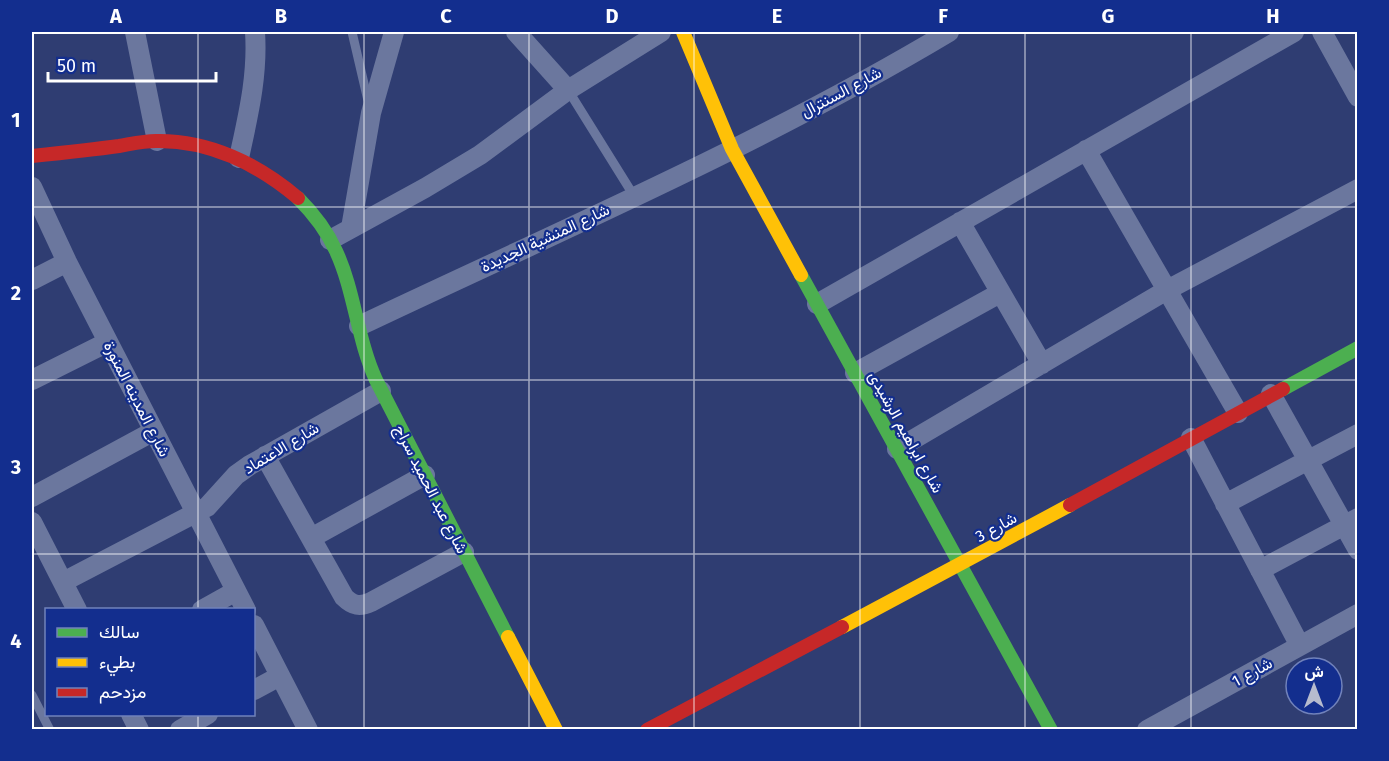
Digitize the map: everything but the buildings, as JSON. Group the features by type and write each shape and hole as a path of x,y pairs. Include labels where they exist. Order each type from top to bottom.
{"street":[{"path":"135,32 157,141"},
{"path":"239,159 254,92 255,32"},
{"path":"351,228 370,113 394,32"},
{"path":"516,32 568,90"},
{"path":"330,240 480,155 568,90 662,32"},
{"name":"شارع ابراهيم الرشيدى","path":"683,32 732,149 959,566 1051,729"},
{"name":"شارع السنترال","path":"732,149 825,102 949,32"},
{"path":"817,304 1294,32"},
{"path":"1322,32 1358,97"},
{"name":"شارع عبد الحميد سراج","path":"32,156 157,141 204,147 239,159 266,173 291,192 313,214 330,240 342,268 364,348 381,391 556,729"},
{"name":"شارع المنشية الجديدة","path":"359,326 732,149"},
{"path":"1086,150 1238,413"},
{"name":"شارع المدينه المنورة","path":"32,187 67,262 245,608"},
{"path":"897,449 1167,290 1358,189"},
{"path":"960,222 1042,364"},
{"path":"32,280 67,262"},
{"path":"855,373 1000,293"},
{"path":"32,380 108,342"},
{"name":"شارع 3","path":"647,729 959,566 1358,348"},
{"name":"شارع الاعتماد","path":"63,582 196,513 217,498 236,476 250,465 381,391"},
{"path":"1272,394 1308,460 1351,521 1358,550"},
{"path":"32,497 154,431"},
{"path":"1225,504 1358,434"},
{"path":"1191,438 1300,646"},
{"path":"265,456 344,597 350,603 364,605 371,602 464,552"},
{"path":"311,538 424,476"},
{"path":"1260,570 1351,521"},
{"path":"32,522 76,608"},
{"path":"203,608 236,591"},
{"name":"شارع 1","path":"1147,729 1358,614"},
{"path":"255,627 308,729"},
{"path":"255,689 280,676"},
{"path":"180,729 204,716"}],"lane":[{"path":"352,32 370,113"},
{"path":"568,90 633,196"},
{"path":"32,694 50,729"}],"traffic: fast":[{"path":"298,198 319,223 336,251 348,283 364,348 376,380 508,637"},
{"path":"801,275 1051,730"},
{"path":"1283,389 1358,348"}],"traffic: slow":[{"path":"683,32 732,149 801,275"},
{"path":"842,627 1070,505"},
{"path":"508,637 556,730"}],"traffic: jam":[{"path":"32,156 151,141 176,142 232,156 266,175 298,198"},
{"path":"1070,505 1283,389"},
{"path":"647,730 842,627"}]}
